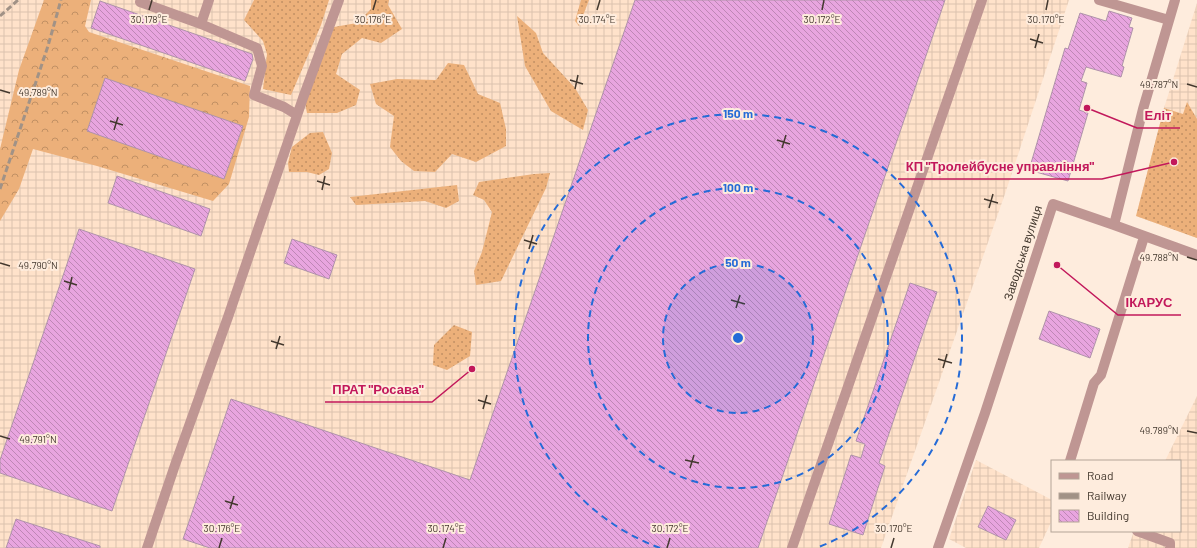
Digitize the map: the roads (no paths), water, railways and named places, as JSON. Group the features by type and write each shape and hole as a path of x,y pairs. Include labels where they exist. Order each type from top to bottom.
{"street":[{"path":"141,0 140,2 202,24 257,48 262,66 254,95 284,107 297,115"},
{"path":"202,24 209,0"},
{"path":"147,548 175,465 231,310 297,115 339,0"},
{"path":"792,548 944,114 982,0"},
{"path":"1099,0 1169,20"},
{"path":"1175,0 1143,109 1114,225 1197,255"},
{"name":"Заводська вулиця","path":"938,548 988,405 1053,204 1114,225"},
{"path":"1070,460 1094,383 1101,375 1144,237"},
{"path":"1140,532 1170,543 1170,548"}],"railway":[{"path":"0,16 18,0"},
{"path":"0,189 48,46 61,0"}],"place":[{"name":"Еліт","path":"1087,108"},
{"name":"КП \"Тролейбусне управління\"","path":"1174,162"},
{"name":"ІКАРУС","path":"1057,265"},
{"name":"ПРАТ \"Росава\"","path":"472,369"}]}
